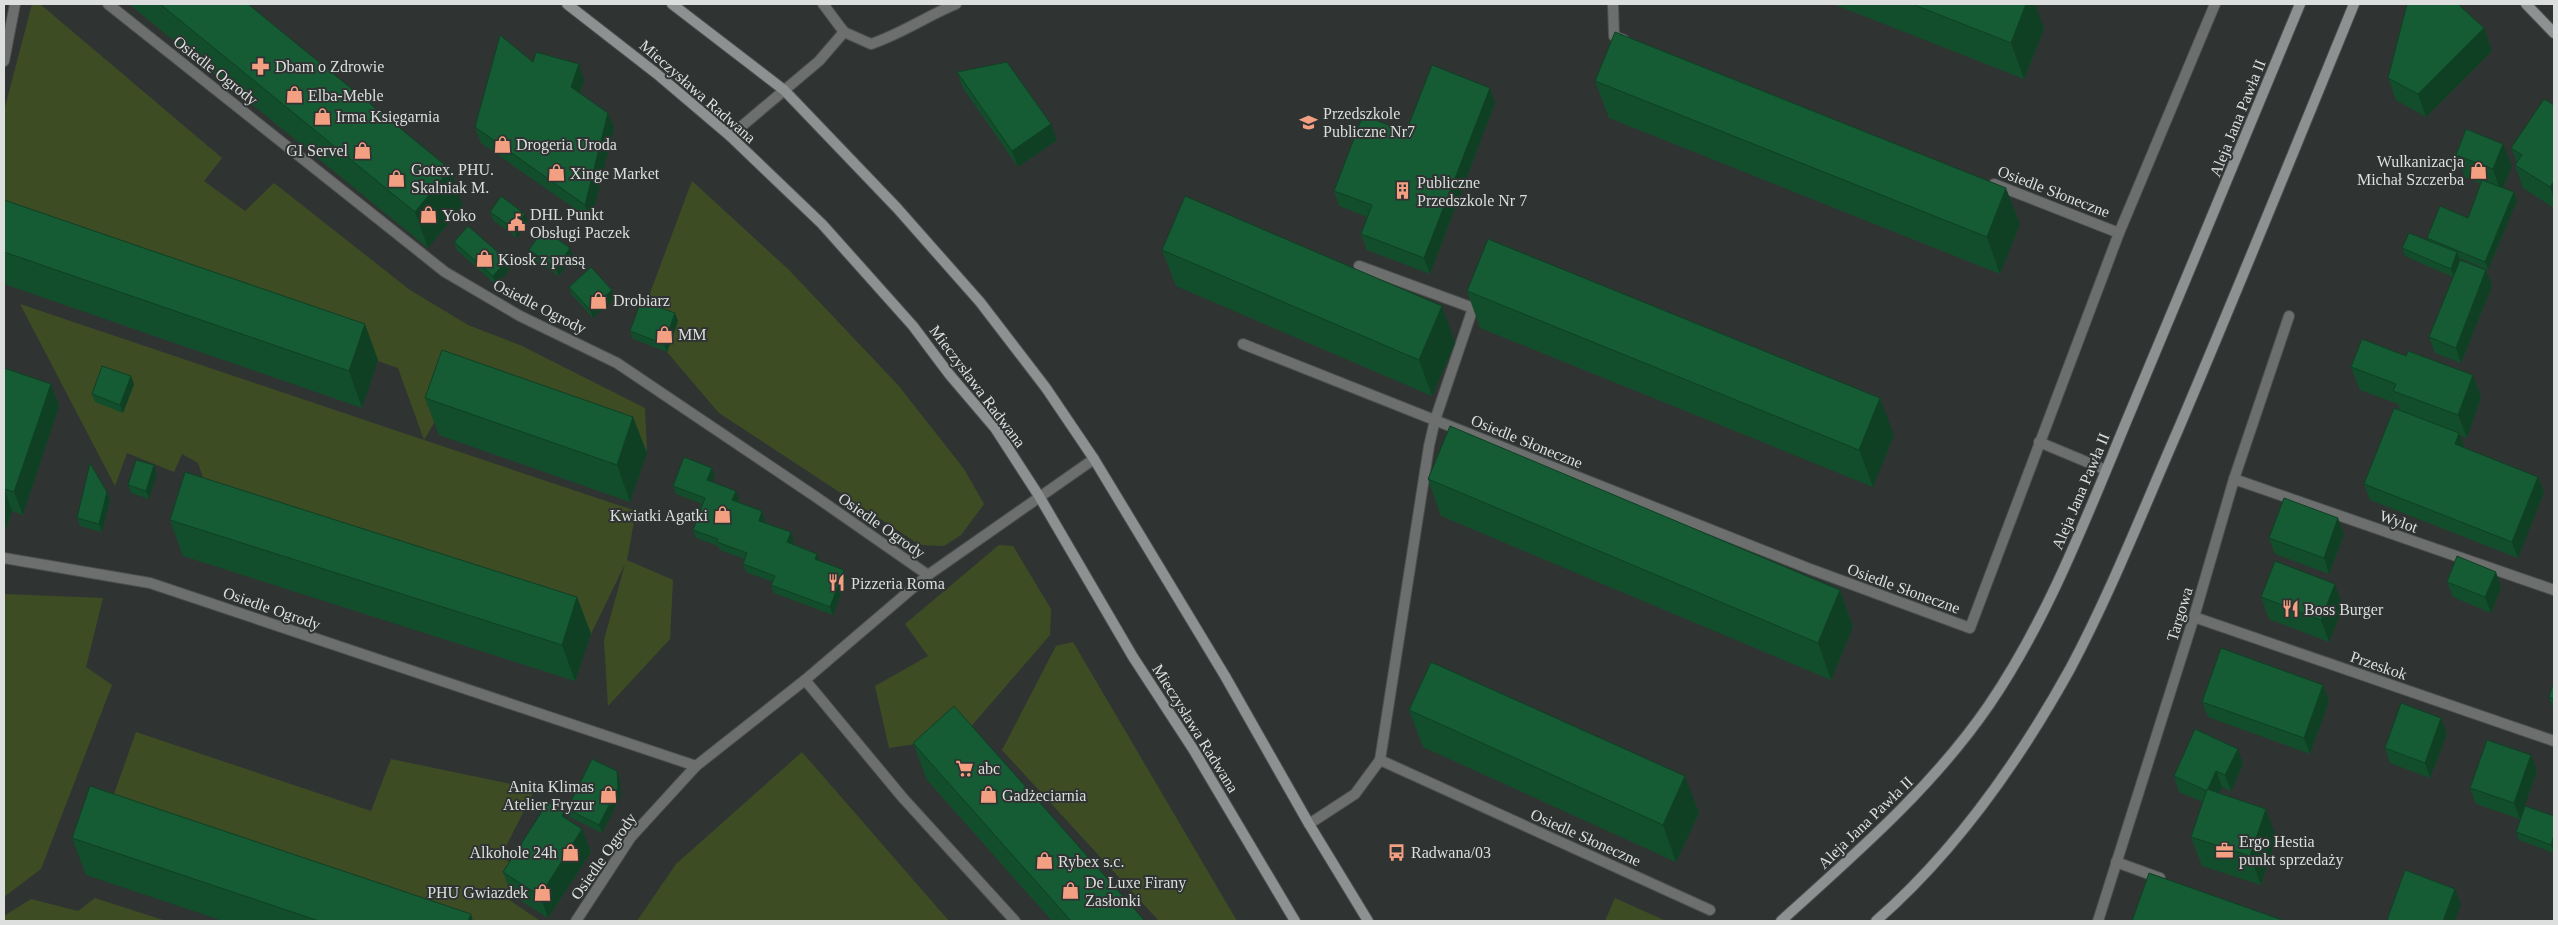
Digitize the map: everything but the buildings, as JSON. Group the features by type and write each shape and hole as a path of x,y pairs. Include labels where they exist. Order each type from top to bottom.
{"main road":[{"name":"Mieczysława Radwana","path":"567,4 657,74 730,136 822,224 913,326 948,374 995,428 1039,496 1133,657 1193,749 1295,921"},
{"path":"672,4 784,90 897,208 980,302 1046,388 1094,459 1226,676 1309,824 1368,921"},
{"name":"Aleja Jana Pawła II","path":"1781,921 1915,798 1989,706 2025,645 2106,470 2300,4"},
{"path":"1876,921 1910,892 1966,825 2033,731 2070,667 2099,608 2201,375 2352,8 2363,4"},
{"path":"2526,4 2554,33"}],"street":[{"path":"4,61 14,4"},
{"name":"Osiedle Ogrody","path":"108,4 444,272 520,316 617,362 816,496 928,576"},
{"path":"824,4 844,32 871,44 896,35 931,14 956,4"},
{"path":"1613,4 1614,36 1633,44"},
{"name":"Osiedle Słoneczne","path":"1243,344 1916,610 1970,628 2119,233 2215,4"},
{"path":"730,136 818,61 844,32"},
{"name":"Osiedle Słoneczne","path":"1981,179 2119,233"},
{"path":"1309,824 1355,794 1380,760 1434,420 1473,308 1359,266"},
{"name":"Targowa","path":"2098,921 2194,617 2234,479 2289,316"},
{"path":"2039,442 2106,470"},
{"name":"Osiedle Ogrody","path":"576,921 631,837 696,766 805,680 928,576 1094,459"},
{"name":"Wylot","path":"2234,479 2554,590"},
{"name":"Osiedle Ogrody","path":"4,558 150,583 696,766"},
{"name":"Przeskok","path":"2194,617 2554,741"},
{"path":"805,680 903,798 1015,921"},
{"name":"Osiedle Słoneczne","path":"1380,760 1710,910"},
{"path":"2116,862 2172,883"}],"green space":[{"path":"32,4 40,4 222,158 204,181 245,211 274,183 410,290 468,325 522,346 645,408 647,453 455,387 424,440 398,368 4,232 4,111"},
{"path":"692,181 789,270 898,385 964,469 984,504 961,535 944,546 920,545 719,413 667,352 678,321 644,309"},
{"path":"20,304 636,511 627,560 673,580 670,639 608,706 604,640 625,564 591,634 205,483 198,463 182,454 174,472 127,453 115,486"},
{"path":"999,545 1013,546 1051,609 1050,635 962,737 889,748 875,686 928,656 905,624"},
{"path":"4,594 103,598 86,667 112,685 41,869 4,897"},
{"path":"1073,642 1237,921 1159,921 1002,750 1056,646"},
{"path":"136,732 371,811 391,759 535,789 501,856 520,870 508,899 540,921 396,921 104,822"},
{"path":"802,752 949,921 637,921 676,864"},
{"path":"95,898 166,921 4,921 4,916 31,899 78,911"},
{"path":"1615,898 1666,921 1605,921"}],"place":[{"name":"Dbam o Zdrowie","path":"261,66"},
{"name":"Elba-Meble","path":"294,95"},
{"name":"Irma Księgarnia","path":"322,116"},
{"name":"Przedszkole Publiczne Nr7","path":"1309,122"},
{"name":"Drogeria Uroda","path":"502,144"},
{"name":"GI Servel","path":"362,150"},
{"name":"Wulkanizacja Michał Szczerba","path":"2478,170"},
{"name":"Xinge Market","path":"556,173"},
{"name":"Gotex. PHU. Skalniak M.","path":"397,178"},
{"name":"Publiczne Przedszkole Nr 7","path":"1403,191"},
{"name":"Yoko","path":"428,215"},
{"name":"DHL Punkt Obsługi Paczek","path":"516,223"},
{"name":"Kiosk z prasą","path":"484,259"},
{"name":"Drobiarz","path":"599,300"},
{"name":"MM","path":"664,334"},
{"name":"Kwiatki Agatki","path":"722,515"},
{"name":"Pizzeria Roma","path":"837,583"},
{"name":"Boss Burger","path":"2290,609"},
{"name":"abc","path":"964,768"},
{"name":"Anita Klimas Atelier Fryzur","path":"608,795"},
{"name":"Gadżeciarnia","path":"988,795"},
{"name":"Ergo Hestia punkt sprzedaży","path":"2225,850"},
{"name":"Alkohole 24h","path":"571,852"},
{"name":"Radwana/03","path":"1397,852"},
{"name":"Rybex s.c.","path":"1044,861"},
{"name":"De Luxe Firany Zasłonki","path":"1071,891"},
{"name":"PHU Gwiazdek","path":"542,892"}]}
